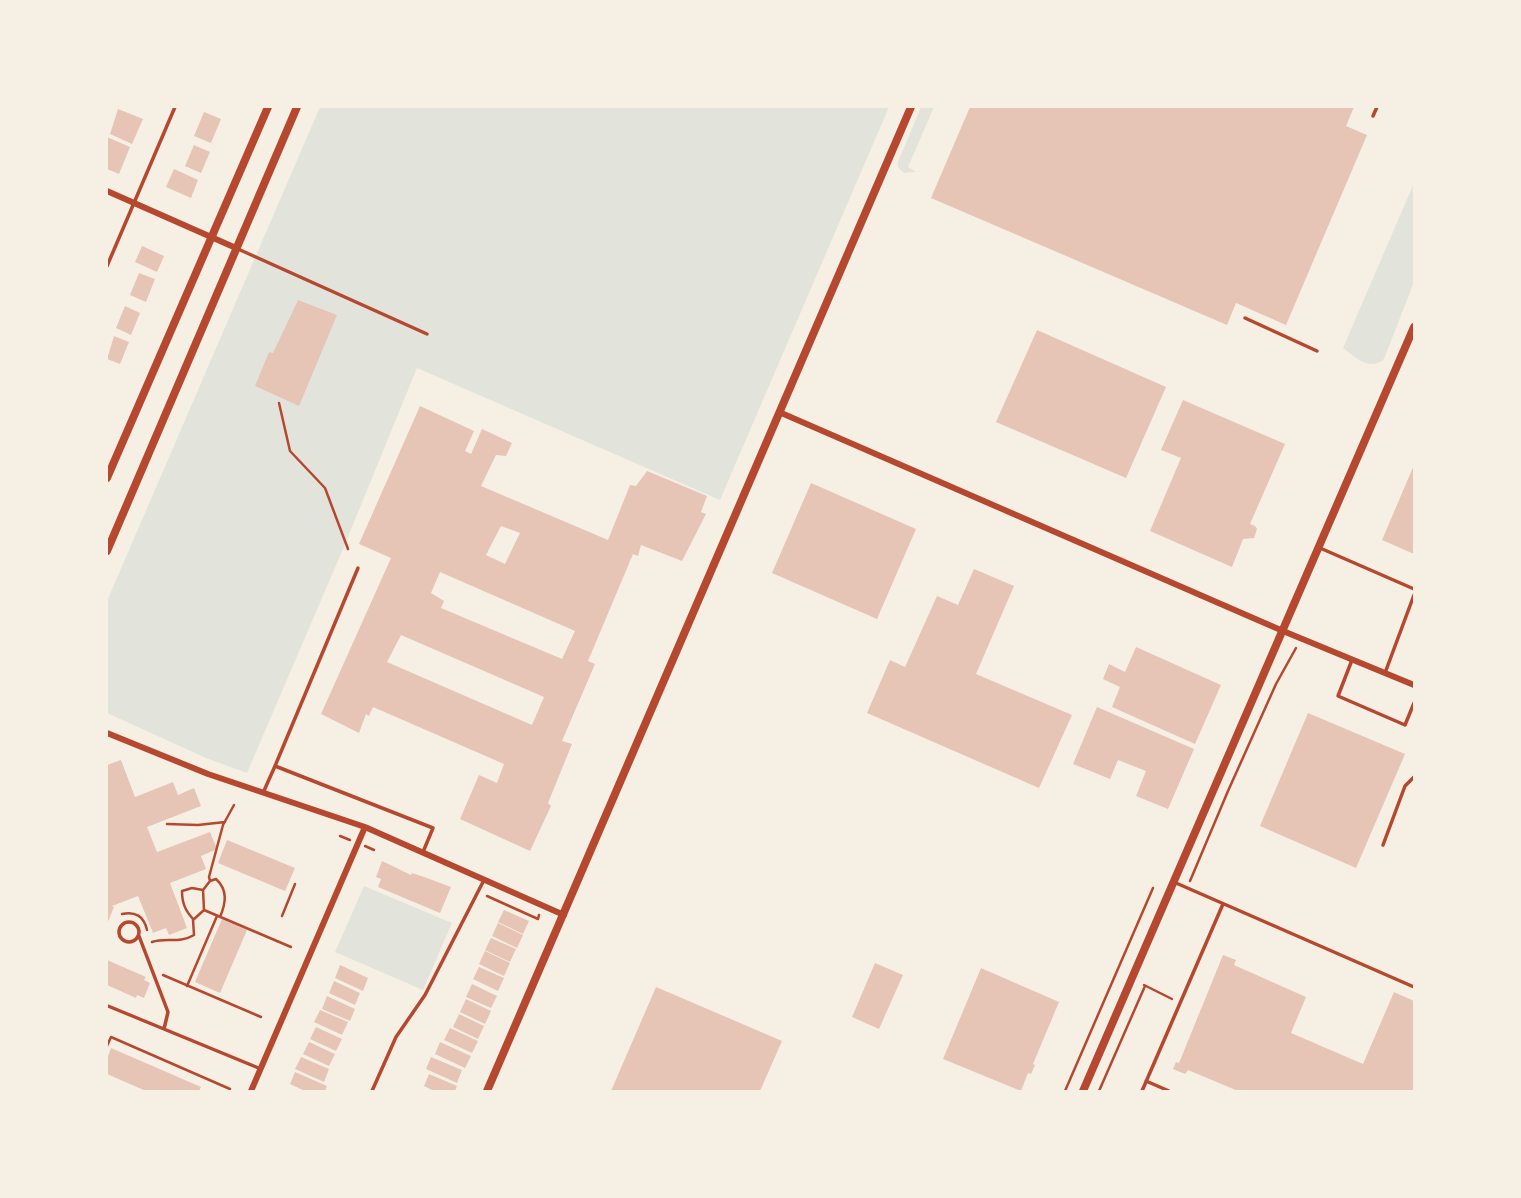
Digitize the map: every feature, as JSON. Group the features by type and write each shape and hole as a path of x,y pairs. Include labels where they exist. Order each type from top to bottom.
{"street":[{"path":"107,478 268,107"},
{"path":"107,551 298,107"},
{"path":"487,1091 911,107"},
{"path":"107,191 236,248"},
{"path":"1083,1091 1414,327"},
{"path":"779,412 1283,632 1414,685"},
{"path":"107,733 208,774 365,827 564,915"},
{"path":"251,1091 365,827"}],"lane":[{"path":"107,266 175,107"},
{"path":"1373,116 1377,107"},
{"path":"236,248 426,334"},
{"path":"1245,318 1317,351"},
{"path":"1319,547 1414,589"},
{"path":"263,793 358,568"},
{"path":"1385,673 1414,595"},
{"path":"1352,660 1338,696 1405,725 1414,703"},
{"path":"275,766 433,828 423,853"},
{"path":"1383,845 1405,786 1414,777"},
{"path":"372,1091 396,1037 425,995 484,880"},
{"path":"1174,882 1414,987"},
{"path":"1142,1091 1223,904"},
{"path":"139,936 134,941 127,942 119,935 120,928 127,922 138,926 139,936 168,1012 164,1029"},
{"path":"108,1006 261,1069"},
{"path":"1146,1081 1169,1091"}],"path":[{"path":"279,403 290,451 325,488 348,549"},
{"path":"1188,888 1276,684 1300,639"},
{"path":"210,881 211,867 225,822 234,805"},
{"path":"167,824 225,822"},
{"path":"187,986 226,902 220,882 216,879 210,881 203,890 204,910"},
{"path":"282,916 295,884"},
{"path":"122,914 133,912 141,917 146,923 149,943 161,939 186,940 194,935 193,920 186,912 182,891 192,888 203,890"},
{"path":"1065,1091 1153,888"},
{"path":"477,892 538,919"},
{"path":"204,910 291,947"},
{"path":"193,920 204,910"},
{"path":"159,965 166,982"},
{"path":"163,975 261,1017"},
{"path":"1132,977 1180,1002"},
{"path":"1100,1091 1145,986"},
{"path":"107,1046 111,1037 230,1088"}],"shaded area":[{"path":"320,107 889,107 720,500 417,368 247,773 206,758 107,713 107,601"},
{"path":"921,107 934,107 908,167 916,172 904,173 898,167 898,162"},
{"path":"1414,183 1414,282 1384,359 1379,363 1368,364 1343,348"},
{"path":"364,886 452,923 423,990 335,952"}],"building":[{"path":"970,107 1354,107 1346,126 1367,135 1286,325 1236,303 1227,325 931,198"},
{"path":"118,109 143,119 132,144 110,134"},
{"path":"204,112 221,119 211,143 194,136"},
{"path":"107,137 130,147 119,174 107,169"},
{"path":"194,145 210,152 201,173 185,166"},
{"path":"174,169 198,180 191,198 166,187"},
{"path":"142,246 164,256 157,272 135,262"},
{"path":"139,273 155,279 146,302 130,295"},
{"path":"298,300 337,315 299,406 255,386 269,352 273,353"},
{"path":"125,306 140,313 131,335 116,328"},
{"path":"1037,330 1166,387 1126,478 996,422"},
{"path":"114,336 129,342 120,364 107,359"},
{"path":"1183,400 1285,444 1250,524 1257,529 1254,538 1243,539 1232,567 1150,531 1181,458 1161,450"},
{"path":"420,406 474,431 465,451 471,454 482,429 512,443 506,456 496,455 481,486 608,540 630,485 636,486 647,471 707,496 701,512 706,514 682,561 641,545 638,556 633,554 588,661 595,664 562,741 572,744 548,803 551,806 530,851 460,819 479,775 497,783 504,764 373,707 369,716 366,714 359,733 321,714 391,558 359,544","holes":["501,526 520,533 505,564 486,555","440,572 575,631 562,659 441,608 444,601 431,593","401,635 544,697 532,725 387,662"]},
{"path":"1414,465 1414,554 1382,540"},
{"path":"811,483 916,529 877,619 772,573"},
{"path":"974,569 1014,586 976,674 1072,715 1039,788 867,713 890,660 905,667 937,596 958,605"},
{"path":"1136,647 1221,685 1195,744 1112,707 1120,687 1103,679 1109,664 1125,672"},
{"path":"1097,707 1194,749 1168,809 1136,796 1146,771 1118,760 1110,779 1073,764"},
{"path":"1308,713 1405,754 1356,868 1260,826"},
{"path":"121,760 135,797 173,782 178,795 194,788 201,806 147,827 157,852 210,832 217,849 201,856 206,869 170,883 187,928 169,935 166,928 153,933 138,896 112,906 114,907 107,924 107,765"},
{"path":"227,840 295,868 285,891 218,863"},
{"path":"382,861 411,875 412,873 451,887 440,913 378,887 381,879 376,877"},
{"path":"504,910 529,921 523,934 498,922"},
{"path":"222,919 247,930 220,993 195,982"},
{"path":"498,923 523,935 517,948 492,936"},
{"path":"491,938 516,949 510,962 485,950"},
{"path":"485,951 510,963 504,976 479,964"},
{"path":"1223,955 1236,960 1234,965 1306,997 1291,1033 1363,1064 1394,992 1414,1001 1414,1091 1238,1091 1188,1070 1185,1074 1173,1069 1176,1062 1179,1063"},
{"path":"107,960 146,977 144,980 150,983 144,998 137,995 136,998 107,985"},
{"path":"875,963 903,975 879,1029 852,1017"},
{"path":"340,965 368,978 363,991 335,978"},
{"path":"479,967 504,978 498,991 473,979"},
{"path":"981,968 1059,1002 1033,1064 1035,1065 1031,1074 1028,1073 1021,1091 943,1059"},
{"path":"334,981 360,993 355,1005 329,993"},
{"path":"472,984 497,996 491,1008 466,997"},
{"path":"656,987 782,1041 760,1091 611,1091"},
{"path":"327,996 355,1009 350,1021 322,1009"},
{"path":"466,999 491,1011 485,1024 460,1012"},
{"path":"320,1010 348,1022 342,1035 314,1022"},
{"path":"459,1014 484,1026 478,1039 453,1027"},
{"path":"316,1027 342,1039 336,1051 310,1039"},
{"path":"450,1028 478,1041 472,1053 444,1040"},
{"path":"309,1042 335,1054 329,1066 303,1054"},
{"path":"440,1042 471,1056 465,1068 435,1054"},
{"path":"111,1048 201,1087 199,1091 146,1091 107,1074 107,1059"},
{"path":"301,1057 329,1069 324,1082 295,1069"},
{"path":"431,1057 462,1070 457,1083 426,1069"},
{"path":"295,1072 327,1086 325,1091 305,1091 290,1084"},
{"path":"429,1074 457,1086 455,1091 434,1091 424,1086"}]}
